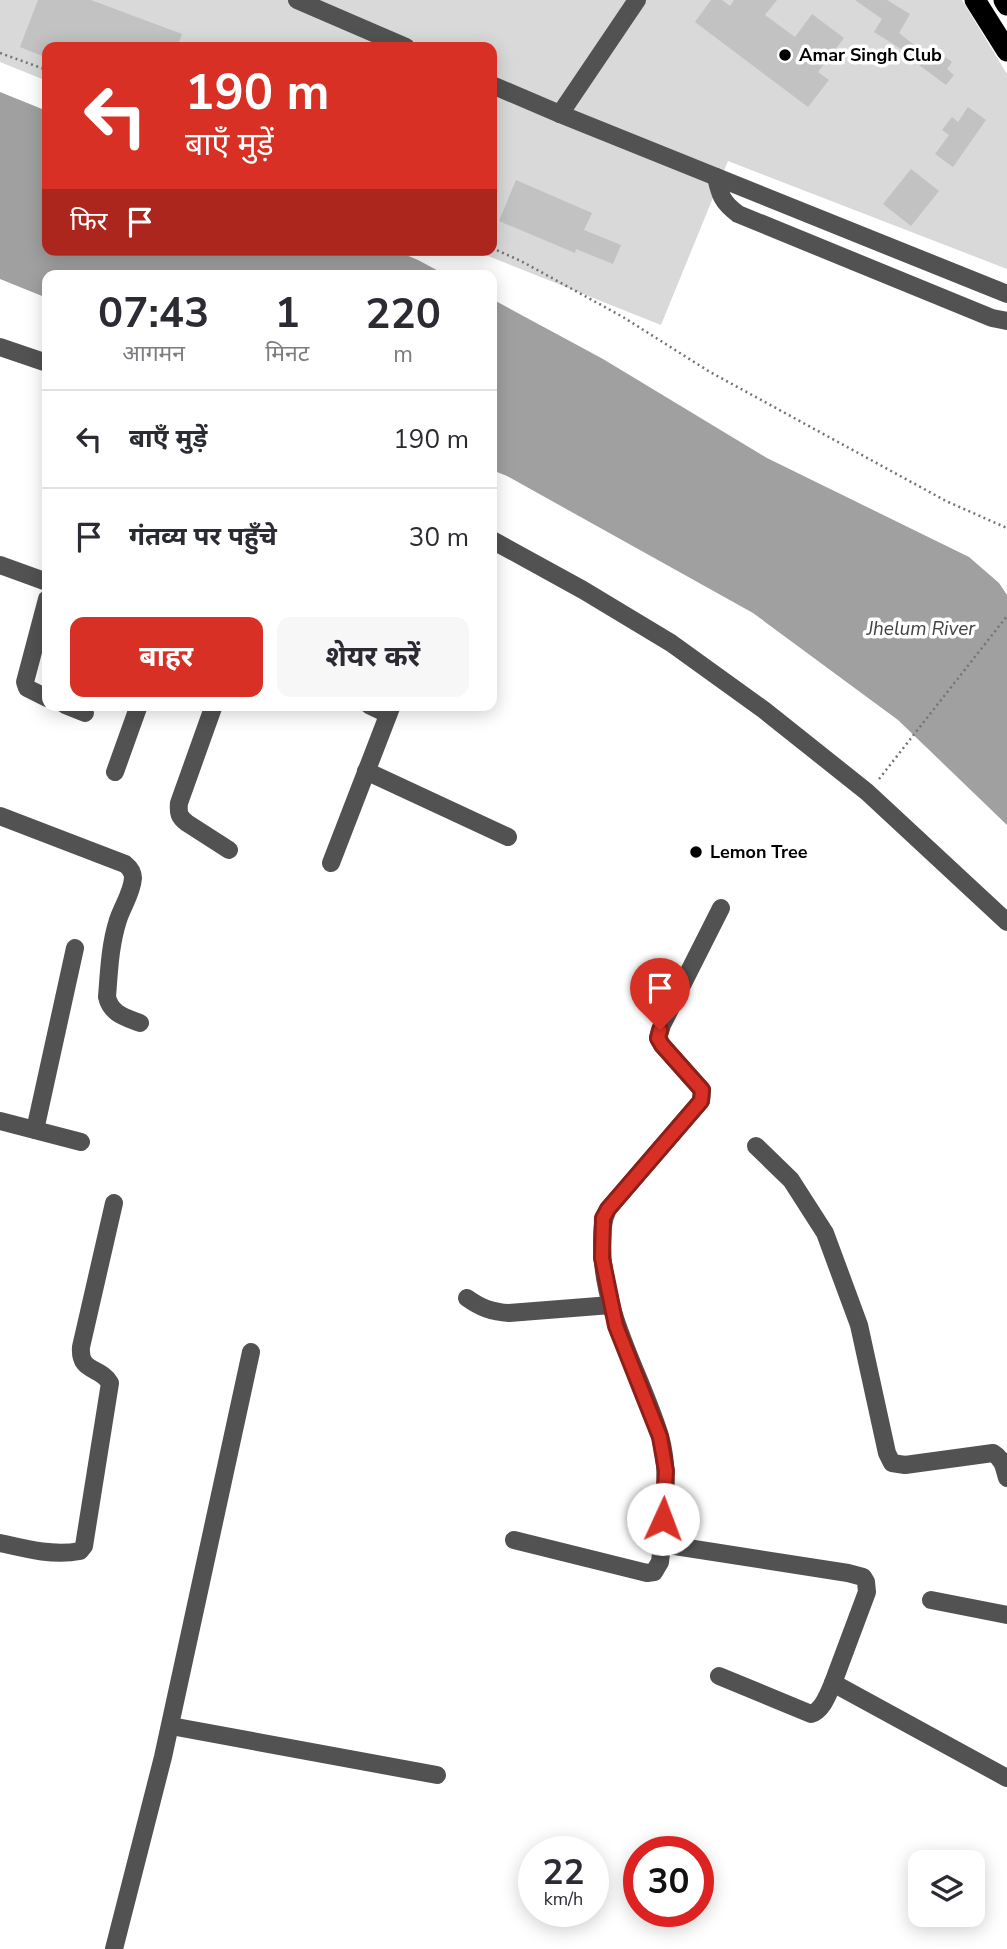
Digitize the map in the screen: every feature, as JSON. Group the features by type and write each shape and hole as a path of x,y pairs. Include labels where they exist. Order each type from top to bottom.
{"highway":[{"path":"975,0 1007,51"},
{"path":"1004,0 1007,5"}],"street":[{"path":"298,0 395,42"},
{"path":"560,114 637,0"},
{"path":"497,87 1007,294"},
{"path":"716,177 726,205 738,214 992,318 1007,321"},
{"path":"0,347 42,361"},
{"path":"497,543 671,643 764,710 867,792 1007,922"},
{"path":"0,565 42,580"},
{"path":"42,618 25,682 27,688 42,696"},
{"path":"80,711 85,713"},
{"path":"114,772 137,711"},
{"path":"212,711 178,811 187,823 229,850"},
{"path":"331,863 390,711"},
{"path":"366,771 508,837"},
{"path":"0,816 125,864 131,870 131,888 118,918 112,941 107,997 113,1011 140,1023"},
{"path":"513,1540 647,1573 658,1569 666,1471 660,1437 616,1326 602,1258 603,1218 701,1101 700,1086 658,1038 720,908"},
{"path":"35,1130 75,948"},
{"path":"0,1121 81,1142"},
{"path":"756,1146 791,1180 825,1233 859,1325 887,1453 892,1463 905,1465 993,1453 1003,1462 1007,1478"},
{"path":"0,1543 57,1553 80,1550 84,1546 110,1383 107,1378 83,1363 80,1354 114,1203"},
{"path":"467,1298 493,1312 509,1314 611,1305"},
{"path":"114,1949 170,1726 251,1352"},
{"path":"662,1544 848,1573 863,1577 866,1582 867,1592 833,1683 817,1712 811,1714 719,1676"},
{"path":"931,1600 1007,1615"},
{"path":"833,1683 1007,1778"},
{"path":"170,1726 437,1775"}],"path":[{"path":"0,53 42,67"},
{"path":"497,250 623,317 710,372 946,501 1007,528"},
{"path":"887,771 1007,616"}],"shaded area":[{"path":"0,0 962,0 1007,74 1007,269 728,161 661,325 488,256 497,256 497,42 42,42 42,79 0,62"}],"water":[{"path":"0,92 42,109 42,256 408,256 437,270 42,270 42,296 0,279"},
{"name":"Jhelum River","path":"497,302 603,359 767,458 969,557 999,583 1007,595 1007,825 898,720 753,613 497,472"}],"building":[{"path":"38,0 91,0 182,34 179,42 42,42 42,56 20,47"},
{"name":"Amar Singh Club","path":"711,0 722,0 730,6 734,0 777,0 765,15 795,37 812,14 844,38 818,72 829,80 808,107 695,22"},
{"path":"855,0 887,0 910,14 899,33 927,55 933,48 952,62 947,69 954,75 946,85 904,54 906,52 874,32 882,19"},
{"path":"968,107 986,120 953,167 935,154 949,135 942,130 952,117 958,122"},
{"path":"911,169 939,191 911,226 883,204"},
{"path":"516,180 592,213 584,230 621,245 613,264 576,249 575,253 499,221"}],"place":[{"name":"Amar Singh Club","path":"785,55"},
{"name":"Lemon Tree","path":"696,852"}],"route":[{"path":"660,1030 658,1038 662,1045 700,1086 701,1101 608,1209 603,1218 602,1258 616,1326 660,1437 666,1471 663,1519"}]}
